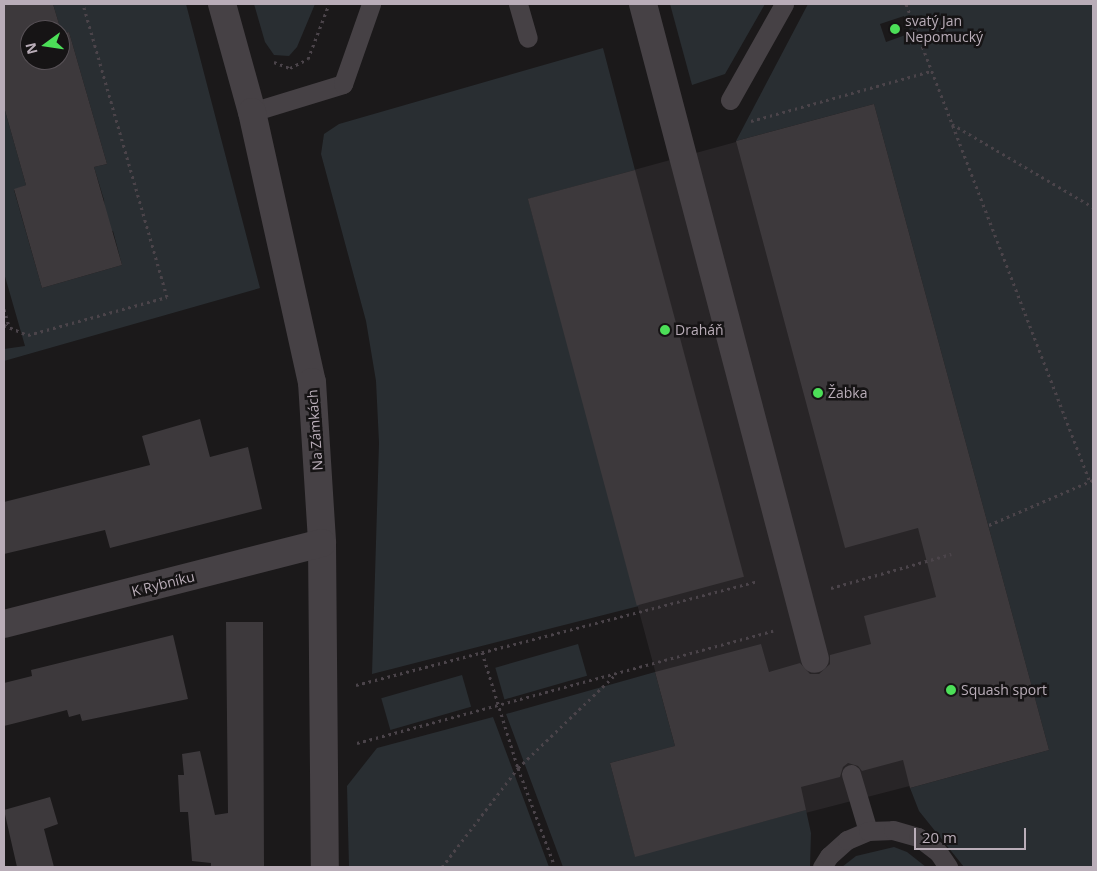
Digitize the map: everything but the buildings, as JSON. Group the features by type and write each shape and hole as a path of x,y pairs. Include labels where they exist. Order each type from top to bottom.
{"street":[{"name":"Na Zámkách","path":"222,4 252,112 312,382 322,543 325,867"},
{"path":"643,4 815,658"},
{"name":"K Rybníku","path":"4,624 322,543"}],"lane":[{"path":"252,112 343,84 371,4"},
{"path":"518,4 528,38"},
{"path":"730,100 784,4"},
{"path":"851,774 868,831"},
{"path":"822,867 829,856 847,840 868,831 893,830 918,837 938,852 948,867"}],"path":[{"path":"4,325 28,335 167,296 82,4"},
{"path":"271,61 290,68 308,59 329,4"},
{"path":"906,4 1092,481 989,525"},
{"path":"730,100 739,125 931,71"},
{"path":"952,123 1093,206"},
{"path":"4,309 9,327"},
{"path":"375,680 482,652 795,584 951,554"},
{"path":"392,734 805,623"},
{"path":"482,652 518,768 555,867"},
{"path":"442,867 518,768 616,674"}],"shaded area":[{"path":"53,4 186,4 260,288 4,361 4,349 25,346 4,273 4,107 26,185 14,190 42,288 122,265 113,231 106,232 104,200 94,167 107,164 70,35 70,20 58,20"},
{"path":"254,4 315,4 297,47 289,56 274,55 265,42"},
{"path":"670,4 765,4 725,74 692,85"},
{"path":"808,4 1093,4 1093,867 964,867 919,811 910,788 1049,750 874,104 736,141","holes":["904,16 911,33 886,42 880,24"]},
{"path":"603,48 635,170 528,199 639,606 372,674 379,443 376,381 366,321 321,154 324,134 339,124"},
{"path":"874,104 1049,750 635,857 610,763 675,745 528,199"},
{"path":"578,644 587,676 504,699 495,668"},
{"path":"655,672 675,746 610,763 635,856 806,810 811,833 810,867 563,867 506,714"},
{"path":"462,675 471,707 390,730 381,698"},
{"path":"493,717 549,867 349,867 347,786 377,748"},
{"path":"894,847 907,852 926,867 842,867 856,856"}],"place":[{"name":"svatý Jan Nepomucký","path":"895,29"},
{"name":"Draháň","path":"665,330"},
{"name":"Žabka","path":"818,393"},
{"name":"Squash sport","path":"951,690"}]}
